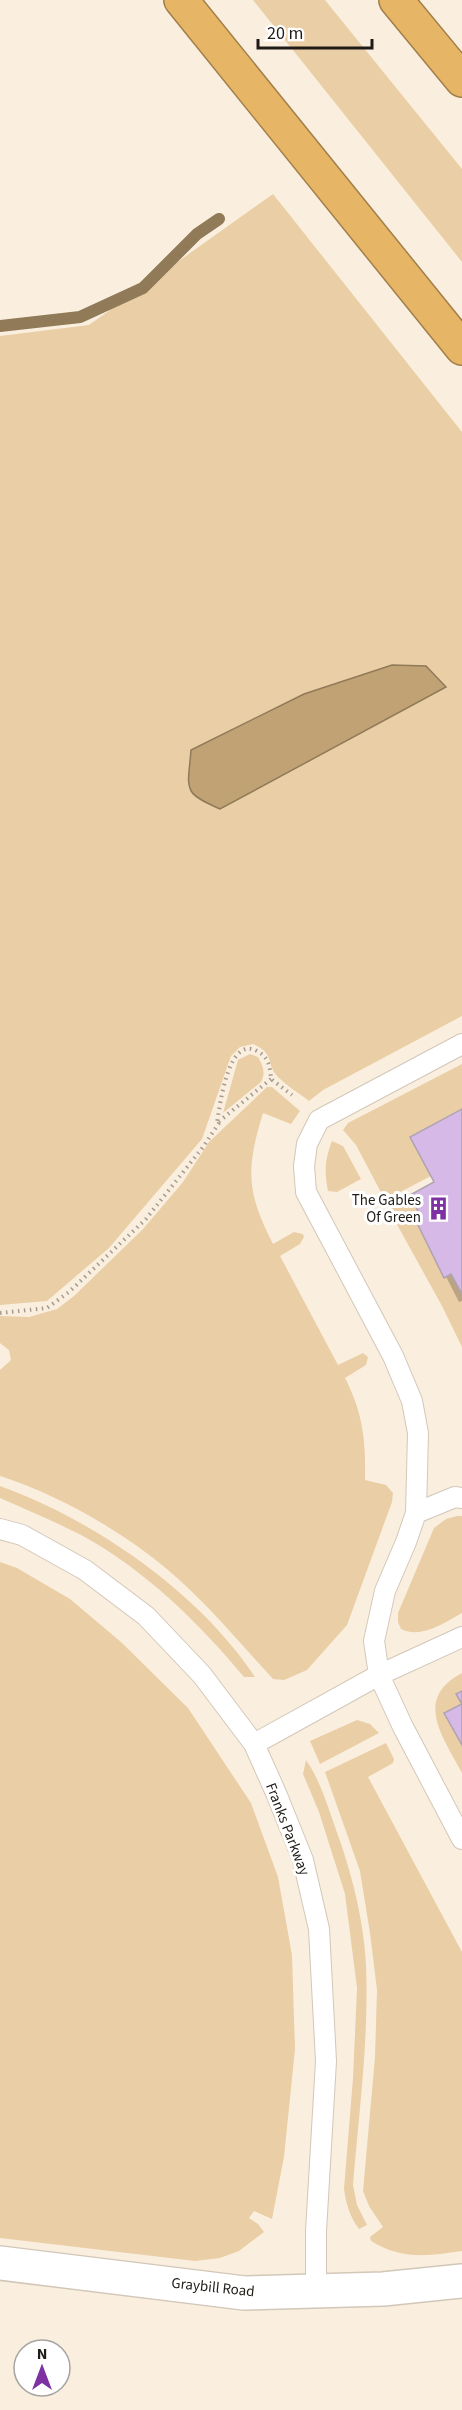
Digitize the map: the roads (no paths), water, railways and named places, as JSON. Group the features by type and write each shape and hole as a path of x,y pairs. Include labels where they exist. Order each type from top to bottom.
{"highway":[{"path":"181,0 462,348"},
{"path":"396,0 462,80"}],"street":[{"name":"Graybill Road","path":"0,2263 244,2293 383,2289 462,2281"}],"lane":[{"path":"462,1044 320,1120 307,1144 304,1166 306,1192 393,1356 412,1401 418,1433 416,1513 385,1591 374,1641 379,1675 403,1727 462,1839"},
{"path":"416,1513 455,1497 462,1498"},
{"name":"Franks Parkway","path":"0,1529 22,1535 85,1570 146,1616 202,1675 254,1744 303,1860 320,1929 326,2061 316,2231 316,2291"},
{"path":"254,1744 379,1675 462,1637"}],"waterway":[{"path":"0,326 80,317 143,288 197,234 219,219"}],"place":[{"name":"The Gables Of Green","path":"439,1209"}]}
